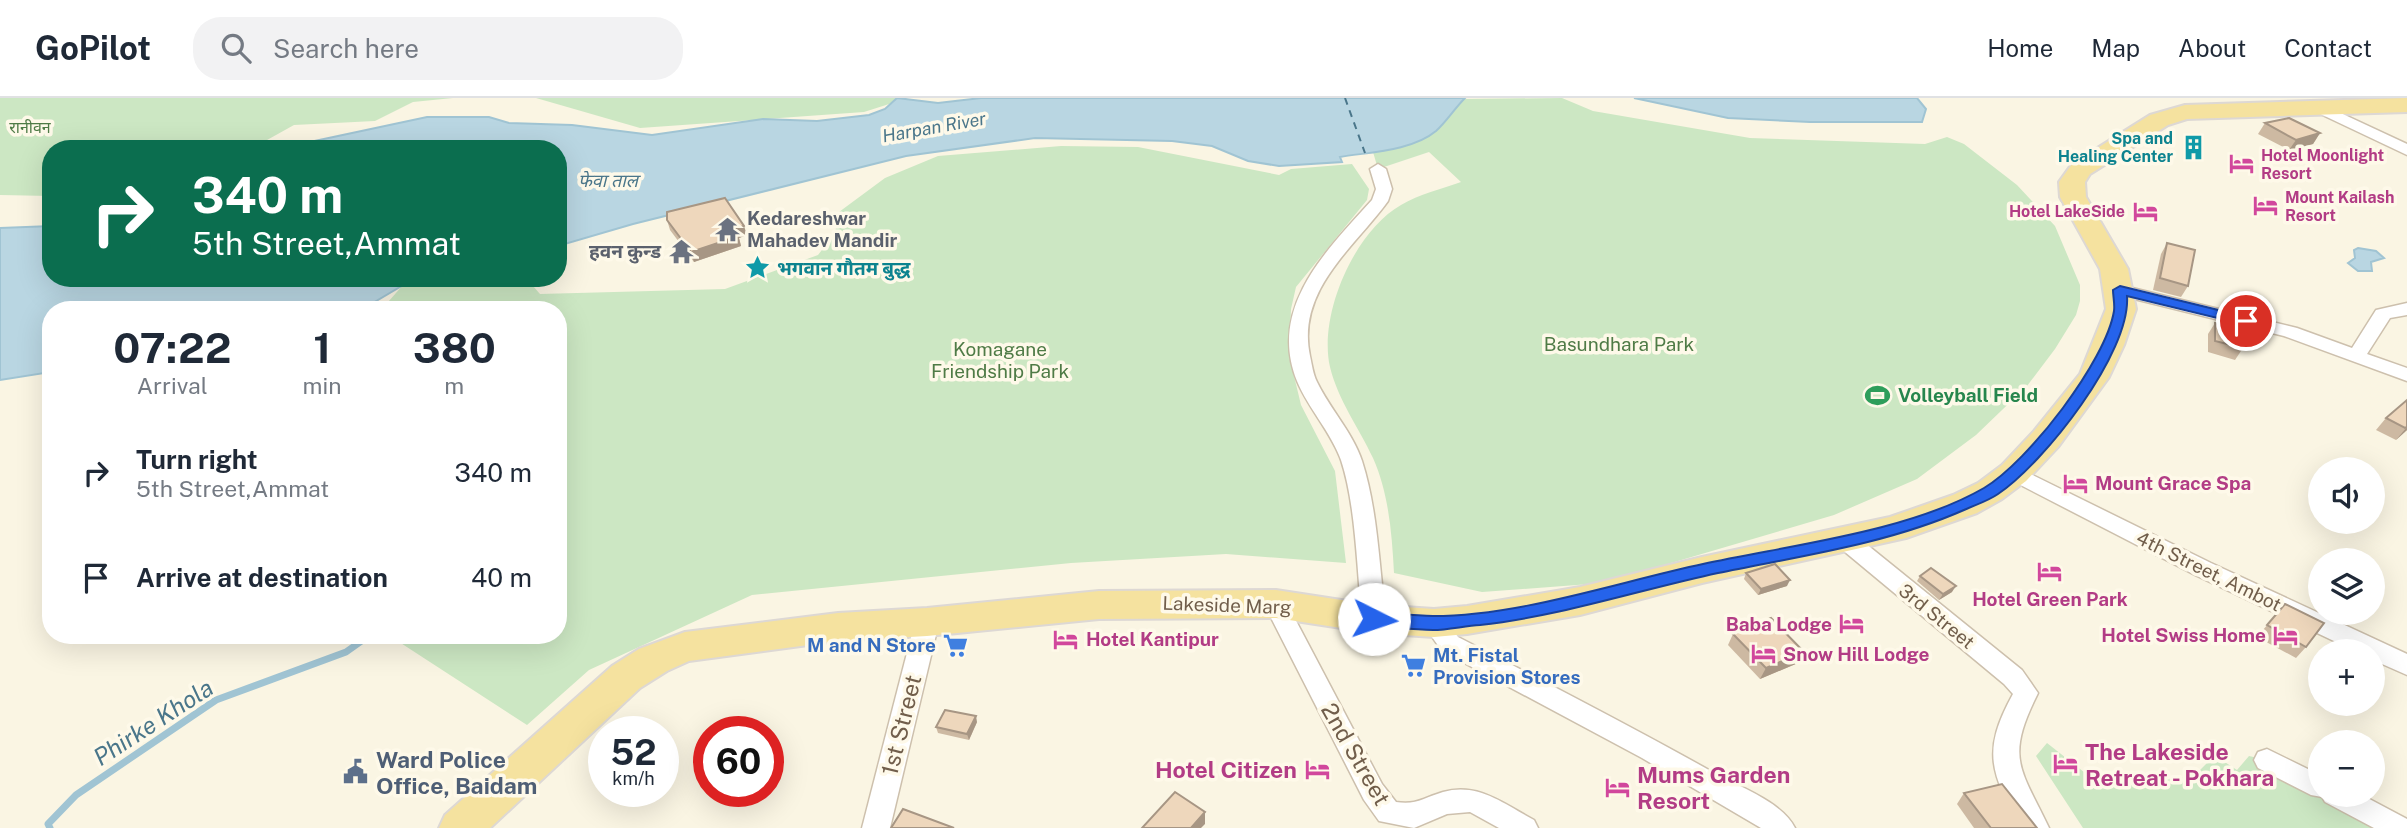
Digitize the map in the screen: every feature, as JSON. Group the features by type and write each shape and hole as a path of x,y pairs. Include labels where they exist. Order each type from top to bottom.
{"main road":[{"name":"Lakeside Marg","path":"460,828 626,677 667,653 685,647 838,627 927,622 1099,605 1276,604 1374,619 1434,623 1500,616 1580,601 1702,570 1847,541 1894,529 1965,504 1990,491 2014,473 2046,439 2094,377 2117,324 2121,309 2120,290 2114,268 2098,236 2073,197 2072,182 2081,169 2142,130 2173,115 2217,109 2407,105"}],"street":[{"path":"2318,107 2407,150"},
{"path":"1374,619 1360,504 1351,459 1306,380 1298,343 1301,316 1311,287 1330,258 1380,201 1384,189 1378,169"},
{"path":"2120,290 2290,332 2407,376"},
{"path":"2356,356 2383,314 2407,309"},
{"name":"4th Street, Ambot","path":"2014,473 2203,569 2407,665"},
{"name":"3rd Street","path":"1847,541 2013,677 2026,693 2016,710 2003,747 2005,767 2035,828"},
{"name":"2nd Street","path":"1276,604 1373,792 1388,813 1413,816 1445,803 1473,800 1524,828"},
{"name":"1st Street","path":"876,828 927,622"},
{"path":"1434,623 1450,644 1651,750 1763,814 1781,828"},
{"path":"2267,760 2308,782"},
{"path":"2359,807 2399,828"}],"green space":[{"name":"रानीवन","path":"0,98 453,98 413,102 375,121 294,125 267,140 42,140 42,196 0,195"},
{"path":"536,98 908,98 864,112 640,128"},
{"name":"Basundhara Park","path":"1562,98 1593,111 1750,138 1925,144 1947,137 1964,144 2017,185 2055,226 2080,285 2080,301 2076,315 2027,386 1976,435 1917,479 1834,515 1603,583 1482,592 1394,573 1391,529 1383,486 1373,458 1343,402 1330,367 1330,323 1335,299 1355,254 1384,217 1415,198 1461,182 1429,152 1378,169 1373,152 1405,145 1435,131 1464,99"},
{"name":"Komagane Friendship Park","path":"1061,146 1138,147 1279,175 1291,169 1352,164 1369,189 1367,200 1296,287 1291,309 1289,355 1301,405 1335,471 1346,563 1226,554 1071,563 752,595 589,670 527,725 402,644 567,644 567,301 389,301 401,287 534,287 540,294 725,289 818,255 835,233 839,212 885,178 938,156"},
{"path":"2047,743 2089,776 2193,777 2208,762 2211,753 2237,770 2249,756 2267,760 2308,781 2308,807 2350,807 2399,828 2083,828 2036,756"}],"water":[{"name":"फेवा ताल","path":"897,98 938,103 981,98 1465,98 1440,127 1426,138 1390,150 1340,157 1342,162 1279,166 1248,161 1212,146 1172,141 1035,138 906,156 633,224 567,243 567,140 319,140 427,117 489,117 509,123 572,125 652,135 763,119 817,121 869,115 885,109"},
{"path":"1634,98 1917,98 1926,109 1922,122 1810,122 1728,118"},
{"path":"42,226 42,287 400,287 376,301 42,301 42,373 0,380 0,228"},
{"path":"2358,248 2376,251 2384,258 2371,262 2372,271 2358,271 2348,263 2355,258 2354,250"}],"building":[{"path":"2289,118 2320,133 2296,140 2265,123"},
{"path":"725,198 744,226 733,229 739,236 691,252 667,220 667,212"},
{"path":"2167,243 2195,250 2188,286 2160,278"},
{"path":"2215,323 2243,330 2243,348 2215,341"},
{"path":"2407,400 2407,427 2405,428 2386,418"},
{"path":"1775,564 1790,580 1761,589 1746,573"},
{"path":"1931,568 1956,586 1943,594 1920,576"},
{"path":"2285,604 2308,615 2308,625 2322,625 2312,639 2308,639 2306,647 2267,625"},
{"path":"1771,618 1804,652 1766,668 1733,634"},
{"path":"945,710 976,716 967,734 936,727"},
{"path":"2002,784 2037,828 1991,828 1964,793"},
{"path":"1175,792 1205,812 1191,828 1142,828"},
{"path":"903,809 954,828 891,828"}],"waterway":[{"name":"Phirke Khola","path":"50,828 48,824 76,795 216,700 346,652 357,644"}],"ferry route":[{"path":"1345,98 1365,153"}],"place":[{"name":"Spa and Healing Center","path":"2193,147"},
{"name":"Hotel Moonlight Resort","path":"2241,164"},
{"name":"Mount Kailash Resort","path":"2265,206"},
{"name":"Hotel LakeSide","path":"2145,211"},
{"name":"Kedareshwar Mahadev Mandir","path":"727,229"},
{"name":"हवन कुन्ड","path":"681,251"},
{"name":"भगवान गौतम बुद्ध","path":"757,268"},
{"name":"Volleyball Field","path":"1878,395"},
{"name":"Mount Grace Spa","path":"2075,483"},
{"name":"Hotel Green Park","path":"2050,571"},
{"name":"Baba Lodge","path":"1852,624"},
{"name":"Hotel Swiss Home","path":"2286,635"},
{"name":"Hotel Kantipur","path":"1066,639"},
{"name":"M and N Store","path":"956,645"},
{"name":"Snow Hill Lodge","path":"1763,654"},
{"name":"Mt. Fistal Provision Stores","path":"1413,666"},
{"name":"The Lakeside Retreat - Pokhara","path":"2065,764"},
{"name":"Hotel Citizen","path":"1317,769"},
{"name":"Ward Police Office, Baidam","path":"356,772"},
{"name":"Mums Garden Resort","path":"1617,787"}],"route":[{"path":"1374,619 1434,623 1500,616 1580,601 1702,570 1847,541 1932,517 1990,491 2014,473 2046,439 2094,377 2117,324 2121,309 2120,290 2246,321"}],"water label":[{"name":"Harpan River","path":"934,127"}]}
